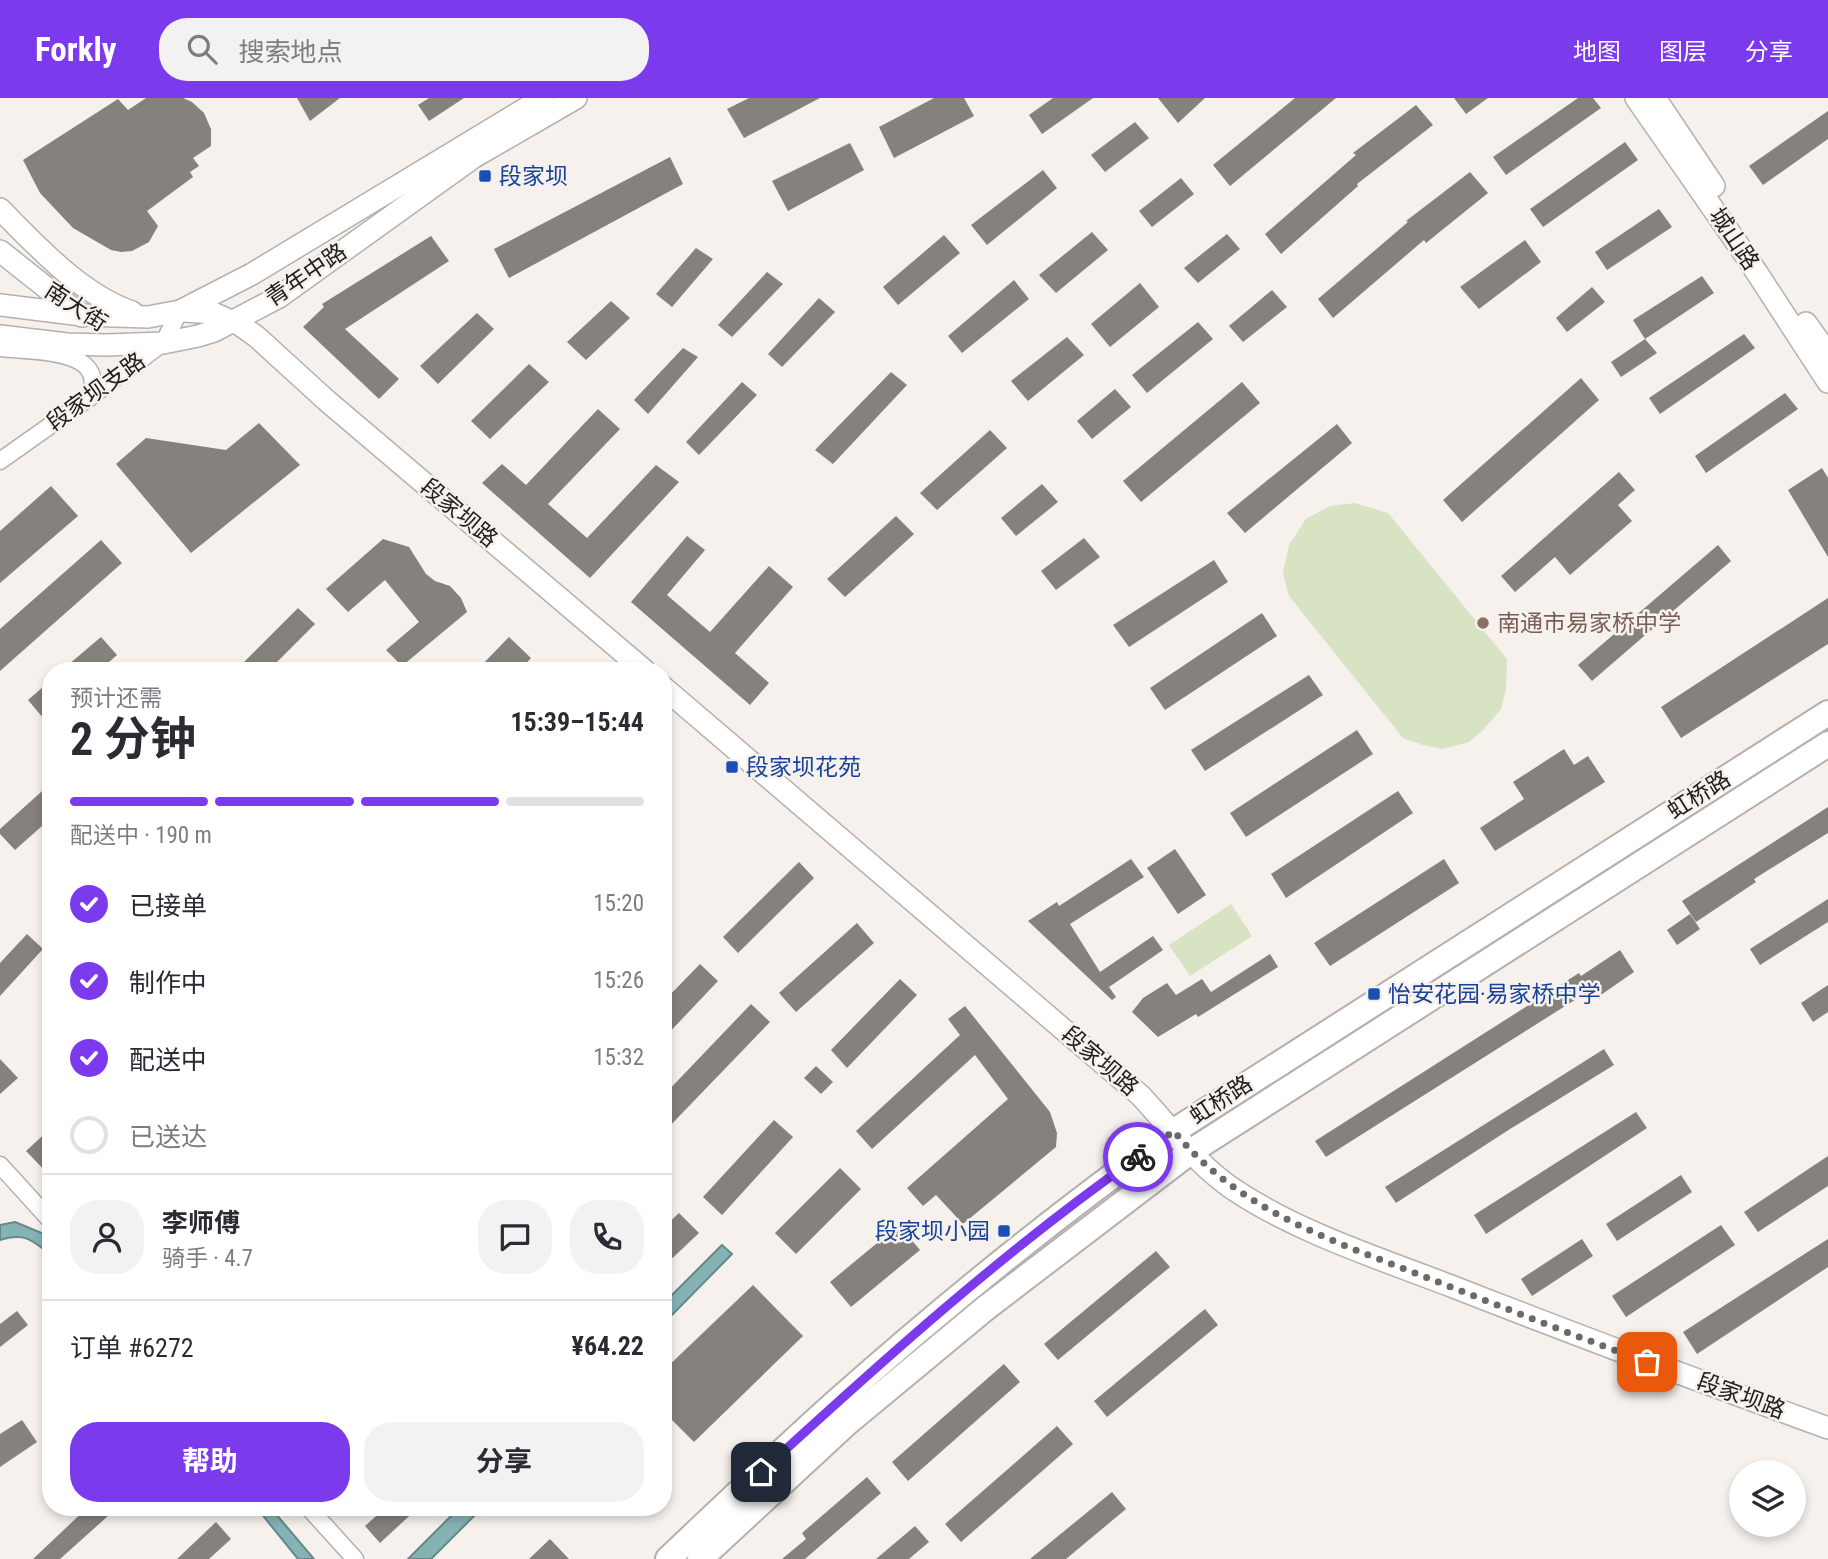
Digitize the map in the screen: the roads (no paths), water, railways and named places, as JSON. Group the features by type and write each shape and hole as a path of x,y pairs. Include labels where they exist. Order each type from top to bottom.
{"main road":[{"name":"青年中路","path":"0,305 82,315 148,317 180,311 252,274 544,98"},
{"name":"青年中路","path":"0,335 66,344 106,345 163,343 214,331 279,296 474,157 576,98"},
{"name":"城山路","path":"1636,98 1748,259 1828,382"},
{"name":"城山路","path":"1655,98 1760,259 1828,354"},
{"name":"南大街","path":"0,209 43,251 100,297 148,317"},
{"name":"南大街","path":"0,251 98,326 125,337 163,343"},
{"name":"段家坝路","path":"180,311 213,313 240,325 635,662"},
{"name":"段家坝路","path":"198,336 246,342 275,353"},
{"name":"段家坝路","path":"672,695 1140,1095 1190,1152 1232,1188 1292,1222 1621,1353 1828,1428"},
{"name":"虹桥路","path":"668,1559 835,1403 1092,1189 1174,1131 1828,713"},
{"name":"虹桥路","path":"700,1559 847,1423 987,1307 1190,1152 1828,744"}],"street":[{"name":"段家坝支路","path":"0,461 163,343 180,311"},
{"path":"0,348 82,361 92,376 93,390 89,398"},
{"path":"0,1165 42,1211"},
{"path":"316,1516 355,1559"}],"water":[{"path":"15,1222 42,1233 42,1248 22,1237 0,1240 0,1225"},
{"path":"722,1245 732,1254 672,1315 672,1295"},
{"path":"263,1516 278,1516 314,1559 298,1559"},
{"path":"451,1516 474,1516 431,1559 408,1559"}],"place":[{"name":"段家坝","path":"485,176"},
{"name":"南通市易家桥中学","path":"1483,623"},
{"name":"段家坝花苑","path":"732,767"},
{"name":"怡安花园·易家桥中学","path":"1374,994"},
{"name":"段家坝小园","path":"1004,1231"}]}
